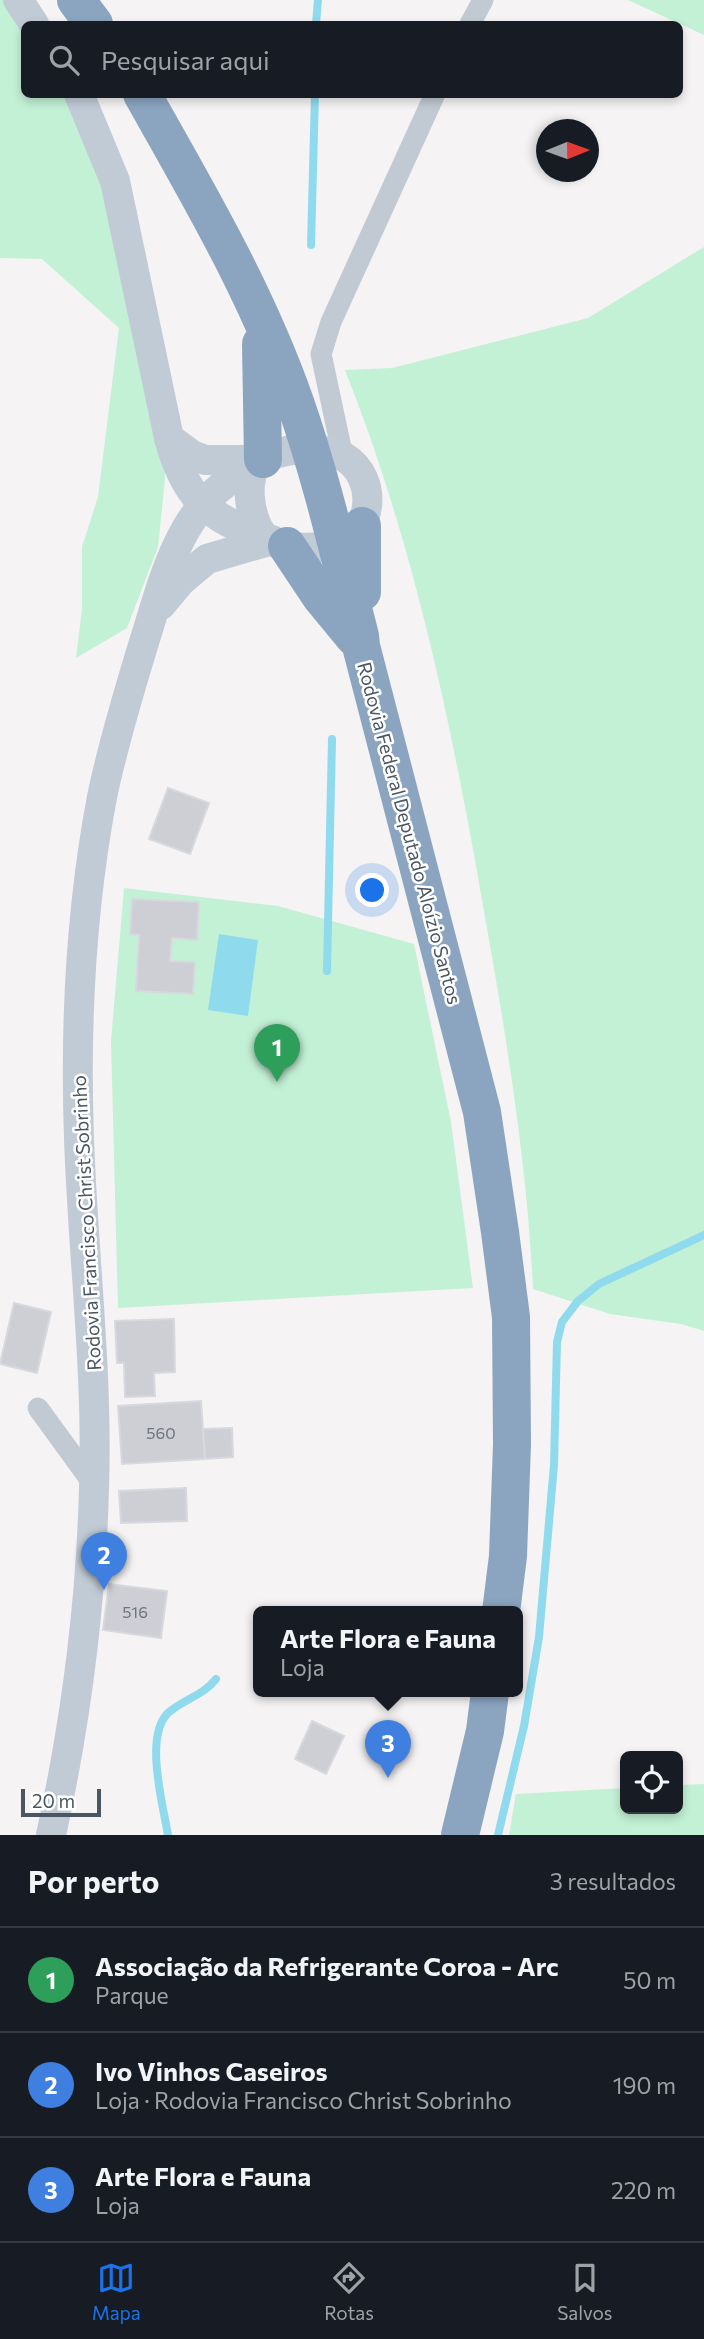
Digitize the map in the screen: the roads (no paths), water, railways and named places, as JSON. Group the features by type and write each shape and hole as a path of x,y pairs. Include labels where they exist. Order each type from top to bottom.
{"highway":[{"path":"76,0 92,21"},
{"name":"Rodovia Federal Deputado Aloízio Santos","path":"144,98 216,224 295,402 329,454 349,535 361,641 482,1112 498,1218 511,1317 512,1431 508,1556 502,1606"},
{"path":"259,461 263,387 260,318"},
{"path":"275,541 361,641"},
{"path":"460,1835 485,1731 489,1697"}],"street":[{"path":"18,0 32,21"},
{"path":"472,21 484,0"},
{"path":"81,98 115,181 169,438 183,477 201,505 237,528 275,541 319,547 349,535"},
{"path":"169,438 192,455 205,460 259,461 291,450 329,454 321,354 331,322 433,98"},
{"path":"259,461 250,489 252,515 275,541"},
{"name":"Rodovia Francisco Christ Sobrinho","path":"51,1835 74,1721 90,1581 94,1485 93,1379 79,1137 79,981 102,799 121,719 169,562 189,521 201,505 227,481 259,461"},
{"name":"Rodovia Francisco Christ Sobrinho","path":"152,617 181,581 207,559 275,541"},
{"path":"38,1408 94,1485"}],"water":[{"path":"219,934 258,940 248,1016 208,1010"}],"waterway":[{"path":"316,21 318,0"},
{"path":"311,245 315,98"},
{"path":"327,971 332,739"},
{"path":"498,1835 524,1726 539,1637 554,1465 557,1342 562,1322 578,1301 599,1284 704,1235"},
{"path":"168,1835 157,1771 157,1738 161,1724 174,1708 216,1679"}],"place":[{"name":"Associação da Refrigerante Coroa - Arc","path":"277,1082"},
{"name":"Ivo Vinhos Caseiros","path":"104,1590"},
{"name":"Arte Flora e Fauna","path":"388,1778"}]}
